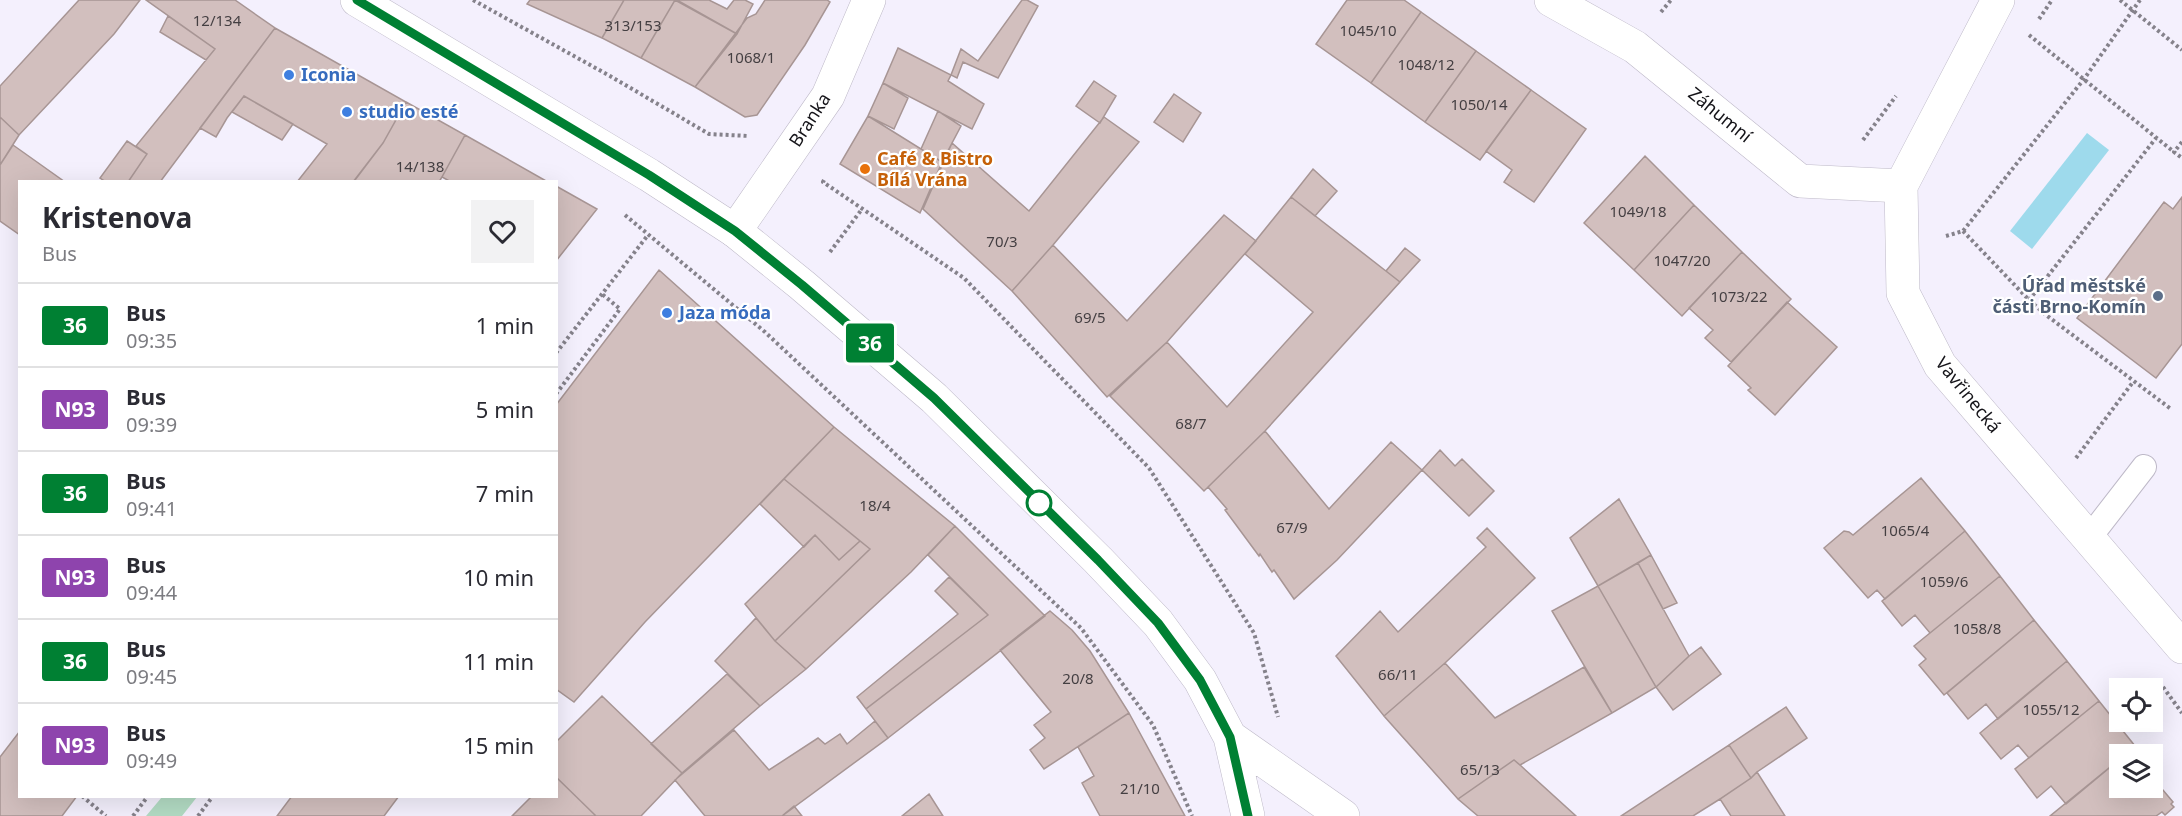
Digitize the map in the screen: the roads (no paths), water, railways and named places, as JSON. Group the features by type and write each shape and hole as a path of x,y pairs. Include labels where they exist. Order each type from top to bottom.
{"street":[{"path":"357,0 649,175 735,231 934,398 1106,568 1158,623 1200,680 1230,737 1248,816"},
{"name":"Branka","path":"735,231 828,96 869,0"},
{"name":"Záhumní","path":"1551,0 1635,47 1800,180 1901,186"},
{"name":"Vavřinecká","path":"1998,0 1901,186 1903,293 1940,365 2182,647"},
{"path":"1230,737 1343,816"}],"lane":[{"path":"2089,538 2144,468"}],"water":[{"path":"2087,133 2109,150 2032,249 2010,231"}],"place":[{"name":"Iconia","path":"289,75"},
{"name":"studio esté","path":"347,112"},
{"name":"Café & Bistro Bílá Vrána","path":"865,169"},
{"name":"Úřad městské části Brno-Komín","path":"2158,296"},
{"name":"Jaza móda","path":"667,313"}]}
